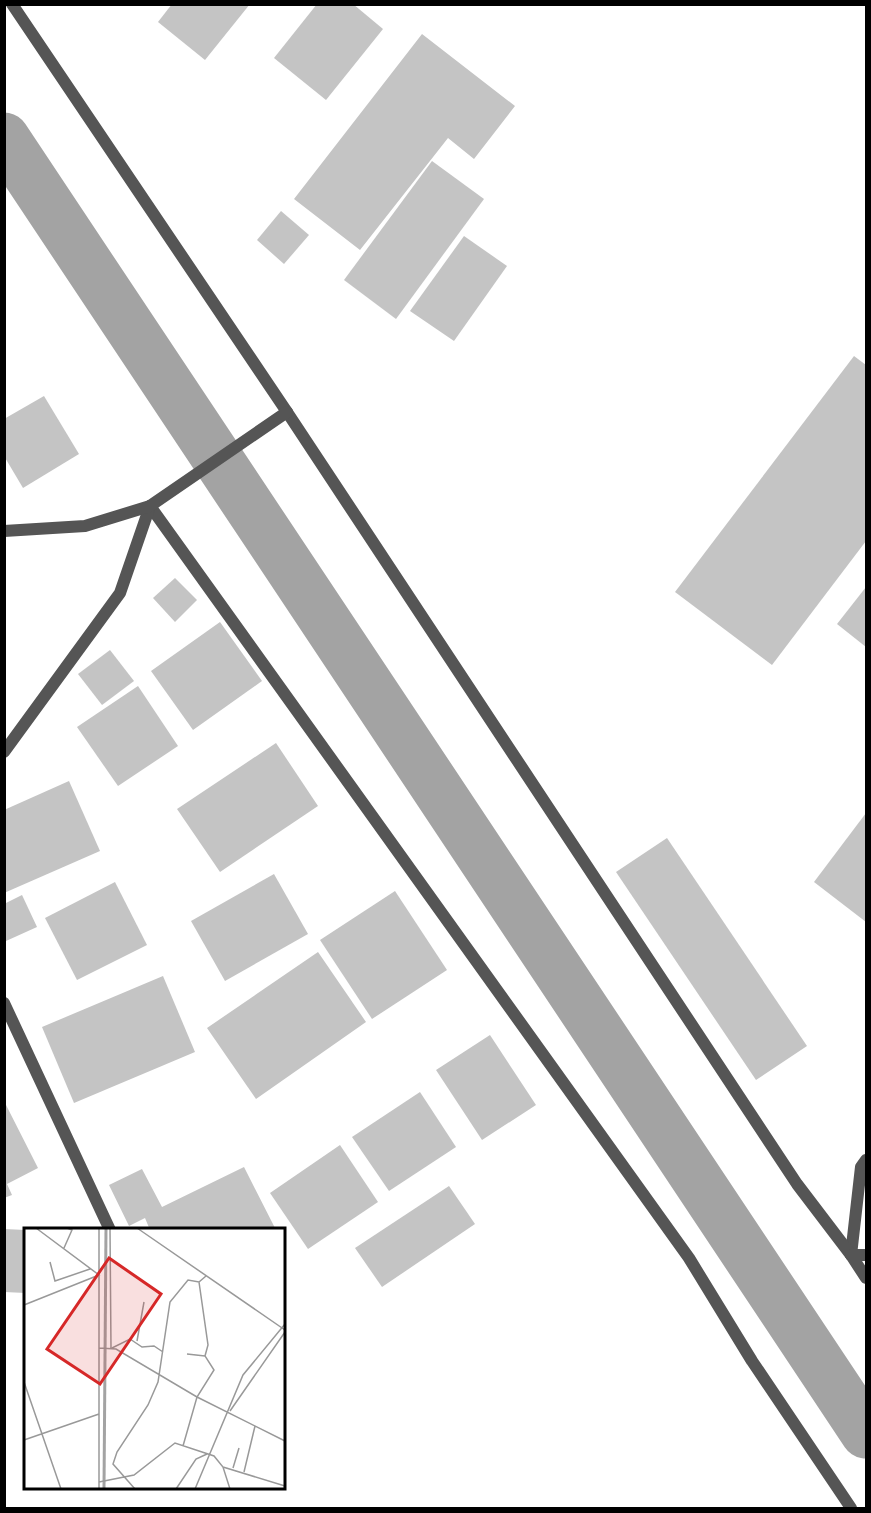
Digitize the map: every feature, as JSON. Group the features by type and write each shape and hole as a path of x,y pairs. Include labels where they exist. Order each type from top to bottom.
{"street":[{"path":"12,4 287,412 797,1184 867,1278"},
{"path":"4,531 85,526 150,506 287,412"},
{"path":"4,752 120,593 150,506"},
{"path":"150,506 688,1258 752,1361 851,1509"},
{"path":"4,1003 109,1228"},
{"path":"851,1255 861,1167 867,1161"},
{"path":"851,1255 867,1256"}],"building":[{"path":"172,4 250,4 205,60 158,22"},
{"path":"317,4 353,4 383,29 326,100 274,58"},
{"path":"422,34 515,106 474,159 448,138 360,250 294,199"},
{"path":"432,161 484,199 396,319 344,280"},
{"path":"281,211 309,235 284,264 257,240"},
{"path":"464,236 507,266 454,341 410,311"},
{"path":"854,356 866,365 866,541 772,665 675,592"},
{"path":"44,396 79,454 23,488 4,456 4,419"},
{"path":"175,578 197,600 175,622 153,598"},
{"path":"866,587 866,647 837,624"},
{"path":"220,622 262,681 193,730 151,671"},
{"path":"110,650 134,681 102,705 78,674"},
{"path":"138,686 178,746 118,786 77,727"},
{"path":"276,743 318,806 220,872 177,809"},
{"path":"69,781 100,851 4,893 4,810"},
{"path":"866,813 866,922 814,882"},
{"path":"667,838 807,1046 756,1080 616,872"},
{"path":"274,874 308,934 225,981 191,921"},
{"path":"115,882 147,945 77,980 45,918"},
{"path":"395,891 447,970 372,1019 320,940"},
{"path":"22,895 37,927 6,941 4,938 4,904"},
{"path":"318,952 366,1022 256,1099 207,1028"},
{"path":"163,976 195,1052 74,1103 42,1027"},
{"path":"490,1035 536,1105 482,1140 436,1070"},
{"path":"420,1092 456,1147 389,1191 352,1137"},
{"path":"4,1101 38,1168 7,1184 12,1195 4,1198"},
{"path":"340,1145 378,1202 308,1249 270,1193"},
{"path":"244,1167 275,1228 149,1228 145,1218 129,1226 109,1185 142,1169 162,1207"},
{"path":"449,1186 475,1224 382,1287 355,1248"},
{"path":"4,1229 24,1230 24,1293 4,1292"}],"waterway":[{"path":"4,138 866,1433"}]}
